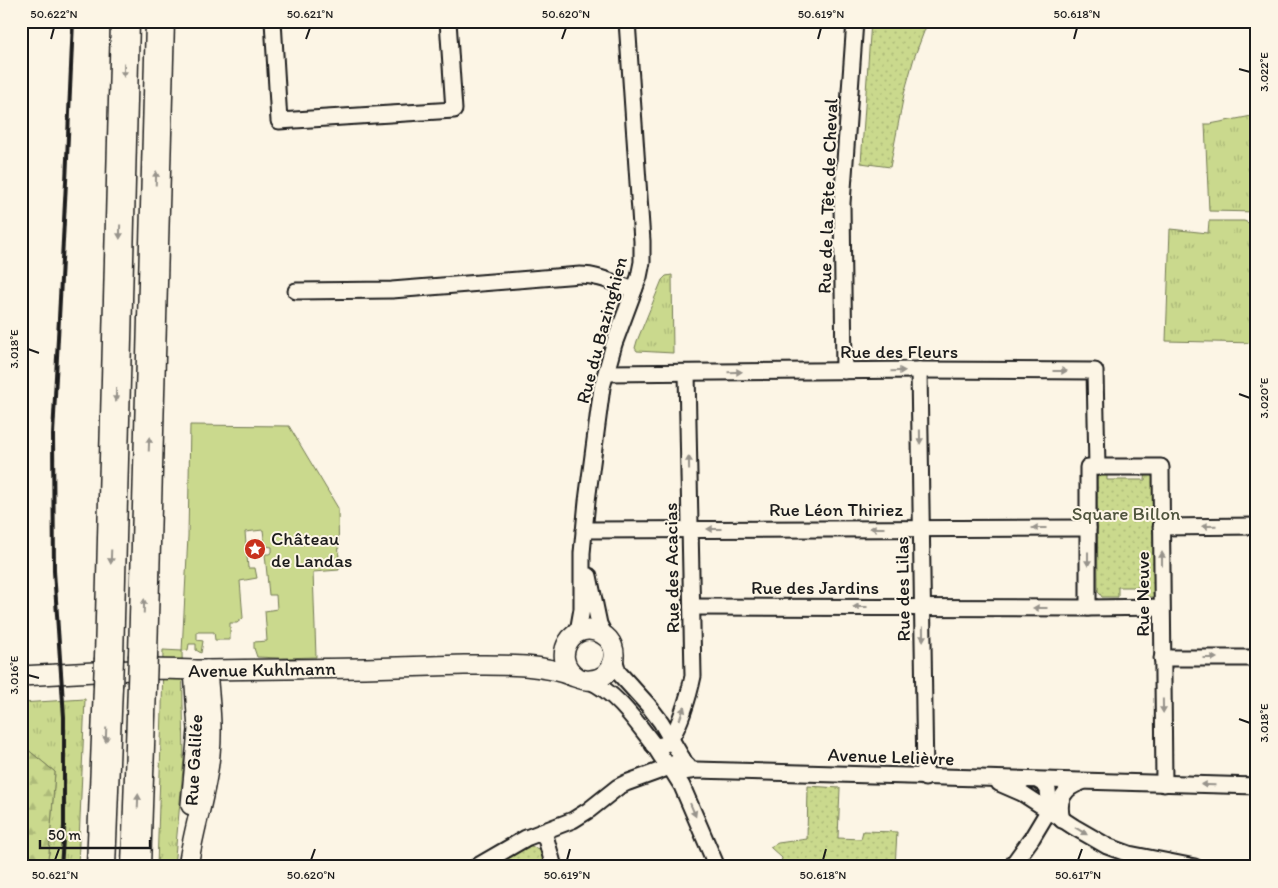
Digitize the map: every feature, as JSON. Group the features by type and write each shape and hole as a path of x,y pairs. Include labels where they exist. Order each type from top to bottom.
{"highway":[{"path":"101,867 108,686 125,21"},
{"path":"136,867 149,670 160,21"},
{"path":"158,99 164,21"}],"street":[{"path":"273,21 280,121 454,110 448,21"},
{"name":"Rue du Bazinghien","path":"570,640 579,626 582,609 581,560 584,530 600,405 606,373 614,344 639,277 642,262 627,21"},
{"name":"Rue de la Tête de Cheval","path":"844,371 843,194 855,21"},
{"path":"296,292 392,290 580,275 602,278 634,290"},
{"name":"Rue des Fleurs","path":"606,373 919,370 1095,371 1097,467"},
{"name":"Rue des Lilas","path":"919,370 925,778"},
{"name":"Rue des Acacias","path":"671,738 682,713 691,684 693,668 687,373"},
{"path":"1097,467 1088,467 1088,608 1162,607"},
{"name":"Rue Neuve","path":"1097,467 1161,467 1164,784"},
{"path":"1161,527 1257,526"},
{"name":"Rue Léon Thiriez","path":"584,530 1088,528"},
{"name":"Rue du Bazinghien","path":"584,530 589,577 599,624 605,636"},
{"name":"Rue des Jardins","path":"692,607 1088,608"},
{"path":"676,762 653,745 607,690 570,672 564,661 564,653 570,640 581,632 589,630 605,636 612,646 618,672 648,705 671,738 682,786 717,867"},
{"name":"Avenue Kuhlmann","path":"503,665 544,659 560,652 570,640"},
{"path":"583,679 601,678 612,666 614,658"},
{"path":"1162,658 1257,658"},
{"name":"Avenue Kuhlmann","path":"21,676 149,670 503,665 550,669 583,679"},
{"name":"Rue Galilée","path":"189,859 191,800 198,730 201,670"},
{"path":"653,745 663,745 671,738"},
{"path":"476,867 526,838 573,820 618,787 676,762"},
{"name":"Avenue Lelièvre","path":"676,762 680,772 696,770 1257,786"},
{"path":"976,779 1005,785 1022,793 1090,837 1118,850 1129,854 1195,867"},
{"path":"1011,867 1049,810 1048,790 1046,785 1038,780"},
{"path":"1062,820 1060,806 1065,792 1071,786 1086,781"},
{"path":"544,832 554,867"}],"green space":[{"path":"871,21 928,21 914,58 904,94 890,167 861,163"},
{"path":"1257,115 1257,212 1209,211 1205,124"},
{"path":"1209,221 1244,221 1251,224 1251,253 1257,260 1257,343 1166,341 1170,229 1208,233"},
{"path":"672,275 673,353 637,351 635,348 637,341 662,280 666,276"},
{"path":"190,425 289,426 338,508 339,570 313,572 316,657 257,657 254,642 267,641 265,611 277,609 276,595 269,595 265,554 272,552 272,547 265,546 263,530 245,532 248,568 255,568 257,578 240,581 243,618 237,623 230,623 230,640 215,640 214,632 197,632 197,640 203,641 201,653 196,650 196,644 189,644 188,650 182,651 188,536"},
{"name":"Square Billon","path":"1107,469 1107,480 1145,480 1146,470 1154,476 1156,592 1153,597 1144,597 1144,587 1118,587 1118,597 1102,597 1098,591 1097,473"},
{"path":"163,650 182,651 184,758 174,867 157,867"},
{"path":"85,699 78,867 46,867 49,853 55,772 21,744 21,703"},
{"path":"21,744 55,772 49,853 46,867 21,867"},
{"path":"808,786 840,788 838,838 861,839 863,831 897,832 895,867 780,867 782,858 770,847 778,843 807,839"},
{"path":"528,845 544,851 549,867 488,867"}],"railway":[{"path":"61,867 64,826 64,717 54,571 53,435 73,21"}],"place":[{"name":"Château de Landas","path":"255,549"}]}
